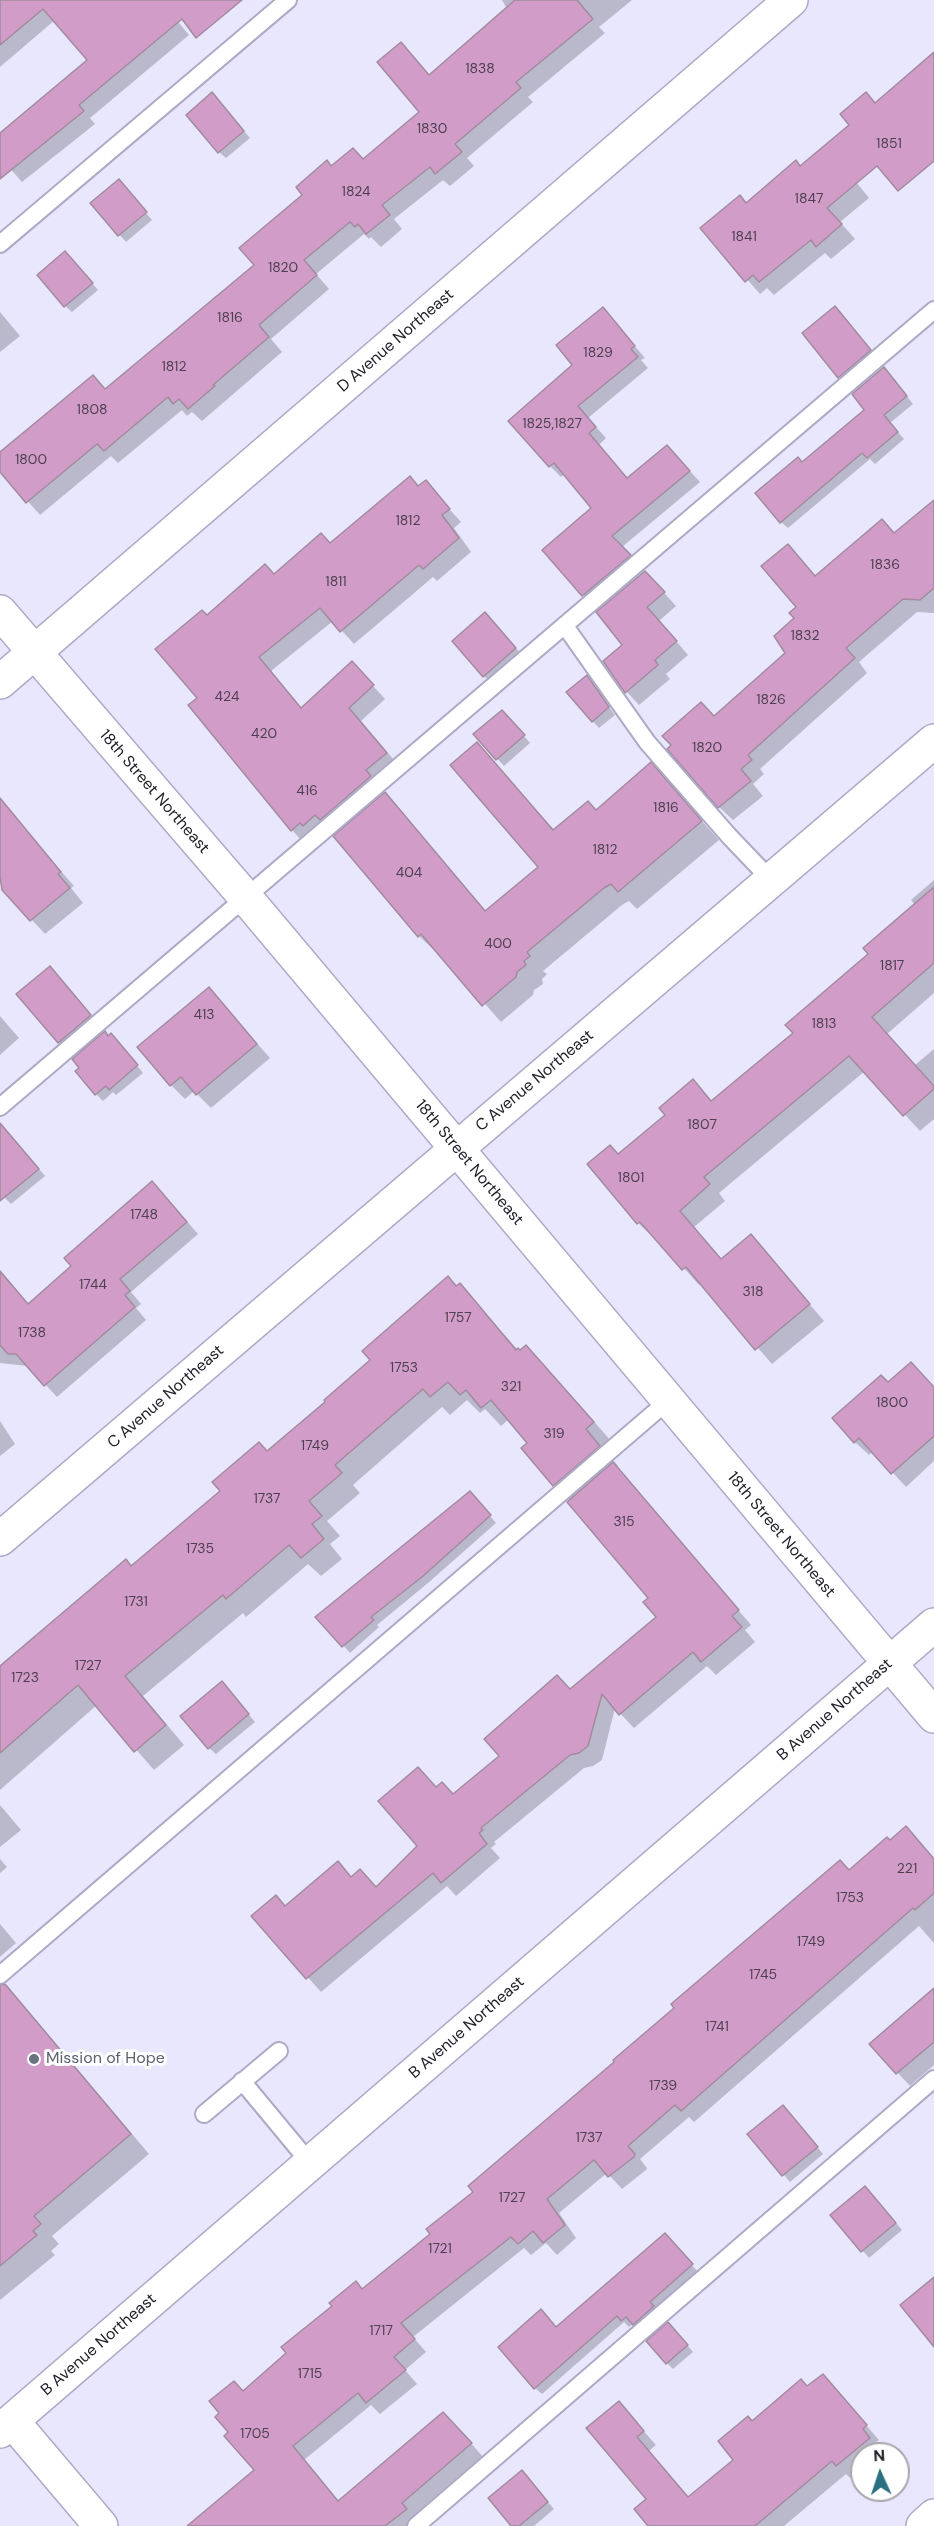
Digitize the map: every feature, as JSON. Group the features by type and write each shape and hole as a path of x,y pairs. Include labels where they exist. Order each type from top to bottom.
{"street":[{"name":"D Avenue Northeast","path":"0,682 791,0"},
{"name":"18th Street Northeast","path":"0,612 246,898 934,1716"},
{"name":"C Avenue Northeast","path":"0,1539 934,741"},
{"name":"B Avenue Northeast","path":"3,2426 934,1625"},
{"path":"3,2426 101,2526"},
{"path":"923,2526 934,2516"}],"lane":[{"path":"0,244 288,0"},
{"path":"0,1107 934,310"},
{"path":"565,626 647,742 729,836 771,880"},
{"path":"0,1975 669,1400"},
{"path":"204,2114 279,2051"},
{"path":"416,2526 934,2079"},
{"path":"242,2082 310,2163"}],"building":[{"path":"0,0 242,0 196,38 182,19 79,105 84,111 0,179 0,133 87,60 43,9 0,45"},
{"path":"515,0 577,0 593,19 516,82 521,88 455,144 462,152 435,174 430,167 382,205 390,215 366,234 358,224 355,227 350,222 304,260 317,275 259,325 269,337 213,385 215,386 188,409 179,399 173,404 168,397 104,451 97,444 26,503 0,472 0,452 93,375 105,389 254,265 239,248 302,195 296,187 327,160 331,166 353,148 363,159 419,112 377,62 401,42 429,75"},
{"path":"934,52 934,161 898,191 877,166 827,208 842,224 816,247 811,240 759,282 753,275 745,282 700,228 740,195 746,203 796,160 800,166 849,125 840,114 866,92 875,103"},
{"path":"212,92 244,131 218,153 186,115"},
{"path":"119,179 147,212 118,236 90,203"},
{"path":"65,251 93,283 64,307 37,275"},
{"path":"835,306 871,350 838,378 802,333"},
{"path":"603,307 635,346 631,349 638,357 578,406 596,427 589,433 627,478 667,445 690,471 612,536 631,555 582,596 542,550 591,508 554,463 549,467 508,421 572,365 556,345"},
{"path":"884,367 907,396 884,415 898,432 867,458 862,453 780,523 755,493 798,457 802,462 864,410 852,394"},
{"path":"410,476 418,486 426,480 450,509 442,515 459,538 423,569 419,565 340,632 320,608 259,657 301,708 352,661 374,685 349,708 387,753 366,770 371,776 320,820 315,815 303,826 300,823 291,831 188,705 197,698 155,649 202,610 207,615 265,564 274,574 321,533 330,543"},
{"path":"934,500 934,588 920,600 903,599 846,648 855,658 748,755 752,760 741,769 751,781 718,808 667,749 671,745 662,736 701,702 714,716 785,653 774,636 794,618 789,613 796,607 761,566 788,544 815,576 882,519 894,533"},
{"path":"645,571 665,592 647,607 677,641 655,660 658,665 625,693 603,661 622,645 596,612"},
{"path":"485,612 516,648 483,677 452,641"},
{"path":"587,675 609,707 592,722 566,692"},
{"path":"502,710 525,735 496,760 473,734"},
{"path":"477,742 553,830 588,801 596,810 651,762 702,821 618,892 611,884 604,888 527,952 530,956 524,961 526,965 517,972 516,977 482,1006 421,934 418,937 333,836 385,792 485,911 538,867 450,765"},
{"path":"0,798 61,872 58,874 70,888 30,921 2,890"},
{"path":"934,887 934,963 872,1017 934,1086 934,1089 903,1116 849,1056 704,1177 710,1184 680,1211 721,1259 751,1234 810,1304 755,1350 686,1267 682,1270 640,1222 637,1224 587,1164 610,1145 618,1154 665,1115 659,1108 693,1079 711,1101 793,1033 785,1025 868,954 863,948"},
{"path":"50,966 91,1015 58,1043 16,994"},
{"path":"209,987 257,1044 196,1095 181,1077 170,1086 137,1047"},
{"path":"105,1031 108,1036 111,1033 138,1065 109,1090 106,1086 95,1095 75,1071 79,1068 72,1059"},
{"path":"0,1123 39,1169 0,1201"},
{"path":"152,1181 187,1222 120,1279 130,1291 125,1295 135,1307 44,1386 16,1354 8,1354 0,1345 0,1271 28,1304 71,1266 64,1258"},
{"path":"448,1276 456,1286 460,1283 516,1350 526,1345 594,1422 586,1429 600,1446 553,1486 521,1448 527,1443 491,1400 481,1408 466,1390 460,1395 448,1382 430,1397 423,1389 335,1465 342,1473 309,1501 322,1516 312,1524 324,1539 301,1558 289,1545 226,1599 223,1595 125,1676 166,1725 134,1752 78,1685 0,1753 0,1666 126,1559 131,1566 220,1491 212,1482 259,1442 267,1451 325,1402 324,1400 370,1360 362,1351"},
{"path":"911,1362 934,1387 934,1436 891,1474 859,1438 854,1443 832,1418 881,1375 888,1382"},
{"path":"613,1462 739,1610 732,1616 742,1627 701,1662 693,1652 619,1715 602,1694 588,1746 579,1753 570,1755 481,1828 483,1830 479,1833 487,1844 441,1883 433,1873 306,1979 251,1916 276,1895 285,1906 338,1861 351,1877 360,1869 376,1887 417,1846 378,1801 418,1767 436,1787 442,1782 453,1794 499,1756 484,1739 557,1675 570,1689 656,1617 643,1602 648,1598 567,1502"},
{"path":"470,1491 491,1515 422,1577 371,1617 374,1620 342,1647 315,1617"},
{"path":"222,1681 249,1714 208,1749 180,1716"},
{"path":"906,1826 934,1859 934,1893 915,1910 913,1908 681,2111 675,2105 628,2146 635,2154 634,2157 608,2177 594,2160 547,2199 565,2225 543,2243 533,2231 518,2244 511,2237 401,2323 415,2339 394,2357 406,2370 366,2403 358,2393 293,2446 338,2501 443,2412 472,2443 402,2503 407,2509 385,2526 187,2526 254,2470 224,2436 228,2432 215,2417 219,2413 209,2401 234,2381 243,2391 286,2353 281,2347 332,2306 329,2303 356,2281 362,2289 430,2234 426,2229 473,2192 468,2186 614,2062 613,2060 674,2008 671,2004 840,1860 849,1870 887,1837 890,1840"},
{"name":"Mission of Hope","path":"5,1984 131,2134 34,2216 41,2224 33,2231 37,2235 0,2266 0,1985"},
{"path":"934,1988 934,2042 896,2074 869,2044"},
{"path":"783,2105 818,2147 782,2176 747,2134"},
{"path":"865,2186 896,2223 861,2252 830,2215"},
{"path":"665,2233 693,2264 650,2302 654,2306 633,2325 626,2317 621,2321 617,2316 534,2389 498,2347 541,2309 556,2327"},
{"path":"934,2277 934,2347 900,2305"},
{"path":"668,2322 688,2345 666,2364 646,2341"},
{"path":"823,2374 867,2425 863,2429 870,2438 865,2442 850,2442 850,2454 836,2466 832,2461 755,2526 648,2526 634,2509 646,2499 586,2428 619,2401 644,2431 637,2437 688,2497 733,2460 718,2441 748,2416 752,2421 801,2379 807,2386"},
{"path":"522,2470 548,2502 519,2526 511,2526 488,2498"}],"place":[{"name":"Mission of Hope","path":"34,2059"}]}
